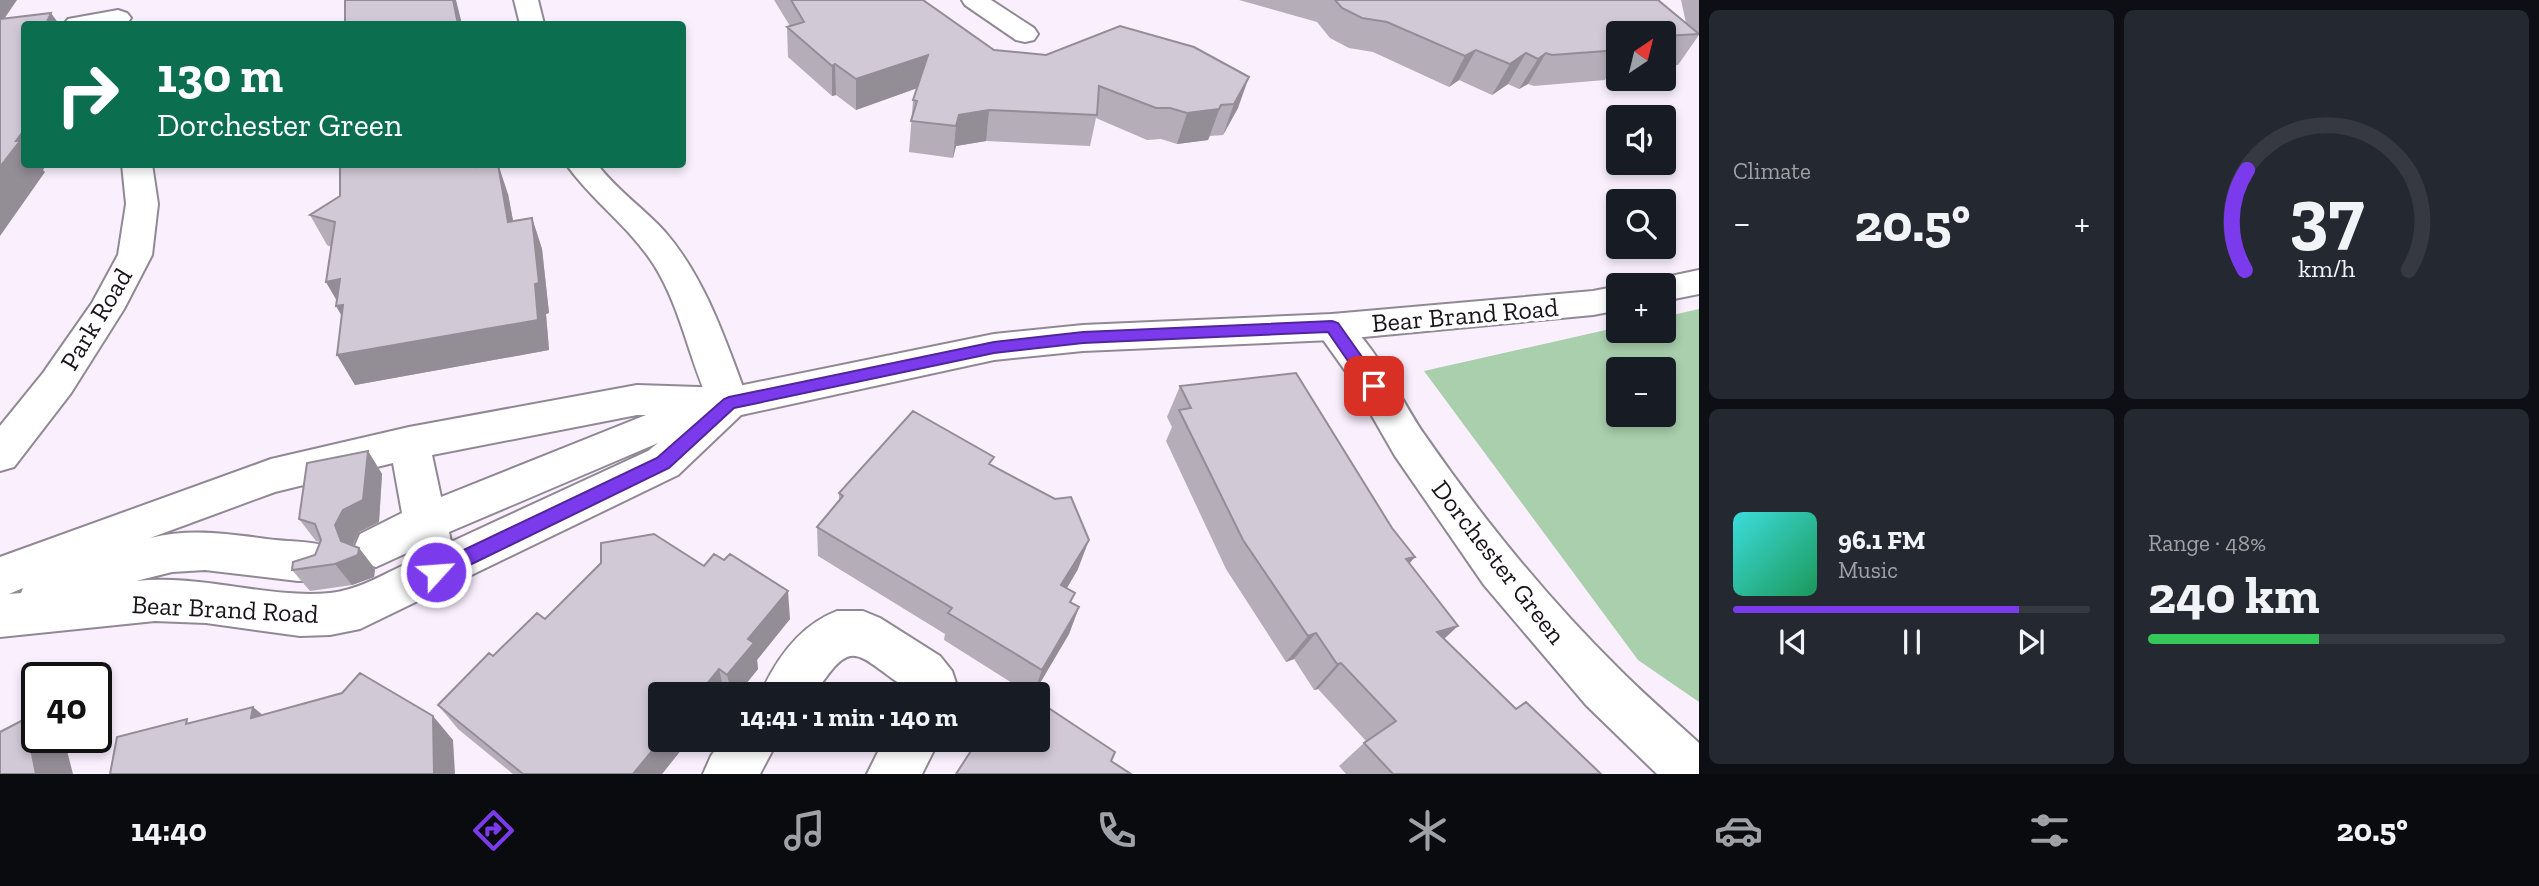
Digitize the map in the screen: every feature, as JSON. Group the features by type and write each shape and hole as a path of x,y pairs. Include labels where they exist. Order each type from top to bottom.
{"street":[{"path":"526,0 531,21"},
{"path":"974,0 1025,34"},
{"path":"89,21 118,14"},
{"name":"Park Road","path":"0,455 57,383 106,309 135,255 142,204 138,168"},
{"path":"376,548 424,523 634,435 729,403 677,276 656,243 593,183 584,168"},
{"path":"1676,287 1699,282"},
{"name":"Bear Brand Road","path":"0,577 85,543 271,476 409,443 637,400 729,403 994,347 1083,338 1332,327 1606,301"},
{"name":"Dorchester Green","path":"1332,327 1362,366 1409,445 1500,571 1603,688 1694,774"},
{"name":"Bear Brand Road","path":"0,616 155,600 206,602 300,615 330,614 360,608 663,463 729,403"},
{"path":"409,443 436,572"},
{"path":"0,616 107,572 172,553 192,551 295,563 314,561"},
{"path":"794,682 817,648 837,633 863,633 923,672 930,682"},
{"path":"729,774 745,752"},
{"path":"893,774 907,752"}],"green space":[{"path":"1699,309 1699,702 1638,660 1424,371 1606,330 1606,343 1676,343 1676,314"}],"building":[{"path":"345,0 453,0 457,21 345,21"},
{"path":"791,0 923,0 994,50 1046,55 1120,26 1194,47 1249,77 1234,104 1221,105 1219,109 1187,113 1170,108 1156,108 1099,86 1097,115 989,110 959,115 956,126 911,121 917,101 913,100 928,55 856,79 835,64 832,66 787,27 804,22"},
{"path":"1335,0 1658,0 1699,34 1676,35 1676,21 1606,21 1606,51 1552,55 1546,53 1538,59 1526,53 1510,64 1476,50 1465,56 1387,22 1362,18 1342,8"},
{"path":"51,13 47,21 21,21 21,134 16,141 20,141 0,167 0,19"},
{"path":"340,168 499,168 508,222 532,218 539,283 535,284 538,320 337,355 343,305 336,306 340,279 326,282 335,222 310,215 340,196"},
{"path":"1296,373 1392,528 1415,557 1406,559 1458,626 1437,632 1516,709 1526,702 1601,774 1393,774 1364,743 1396,721 1341,663 1337,664 1316,633 1308,636 1243,540 1179,410 1191,408 1180,386"},
{"path":"913,411 994,457 989,464 1055,499 1071,497 1089,540 1061,585 1075,593 1070,602 1079,607 1042,670 948,613 952,608 817,527 843,496 839,493"},
{"path":"368,451 363,500 343,510 335,525 341,541 359,548 358,555 335,564 292,570 293,562 315,555 321,540 315,524 299,519 307,463"},
{"path":"654,534 704,566 714,554 724,560 730,554 788,591 748,639 754,643 727,675 719,669 708,682 648,682 648,752 651,752 633,774 523,774 438,705 489,653 493,656 537,613 545,619 601,563 601,543"},
{"path":"360,673 433,716 434,774 110,774 117,737 187,719 186,724 253,707 251,718 342,693"},
{"path":"1050,709 1115,752 1111,761 1131,774 956,774 970,752 1050,752"},
{"path":"21,721 21,753 32,753 36,774 0,774 0,732"}],"route":[{"path":"436,572 663,463 729,403 994,347 1083,338 1332,327 1374,386"}]}
